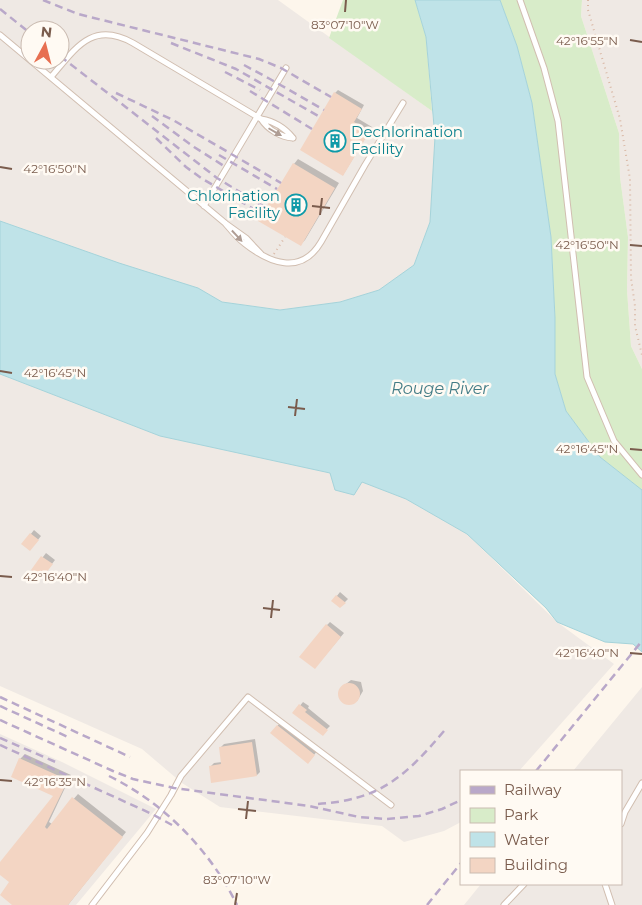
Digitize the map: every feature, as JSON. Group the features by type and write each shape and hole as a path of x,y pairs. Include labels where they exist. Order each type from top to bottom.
{"lane":[{"path":"520,0 544,68 558,121 587,378 614,441 642,475"},
{"path":"0,35 204,206 246,238 261,254 270,260 286,263 297,262 307,258 318,248 403,102"},
{"path":"51,77 82,42 98,35 116,35 133,43 259,118 278,125 293,138 285,137 265,126 259,118"},
{"path":"204,206 259,118 286,68"},
{"path":"92,905 147,833 171,795 180,776 248,697 391,805"},
{"path":"622,821 625,812 642,783"},
{"path":"504,905 523,885"},
{"path":"605,885 612,905"}],"path":[{"path":"588,0 588,10 620,119 630,179 631,278 635,306 635,326 642,355"},
{"path":"270,260 285,237"}],"shaded area":[{"path":"0,0 278,0 432,111 435,137 430,222 414,265 379,290 340,302 280,310 222,302 198,288 118,263 0,221"},
{"path":"582,0 642,0 642,369 631,346 627,290 628,237 620,177 619,133 581,16"},
{"path":"0,374 160,436 330,473 362,482 406,499 467,534 557,622 614,664 520,770 460,770 460,823 444,831 404,842 382,826 220,807 182,783 142,749 0,686"},
{"path":"642,687 642,905 464,905 480,885 622,885 622,770 574,770"},
{"path":"0,734 62,762 156,809 76,905 0,905"}],"green space":[{"path":"343,0 415,0 426,37 432,111 329,38"},
{"path":"500,0 582,0 581,16 619,133 620,177 628,237 627,290 631,346 642,369 642,490 600,457 566,411 555,374 555,318 551,237 532,103 517,46"}],"water":[{"name":"Rouge River","path":"415,0 500,0 517,46 532,103 551,237 555,318 555,374 566,411 600,457 642,490 642,652 633,644 605,642 557,622 546,608 467,534 406,499 362,482 354,495 335,490 330,473 160,436 0,374 0,221 119,263 198,288 222,302 280,310 340,302 379,290 414,265 430,222 435,137 426,37"}],"building":[{"name":"Dechlorination Facility","path":"334,92 362,109 354,122 370,131 343,176 300,150"},
{"name":"Chlorination Facility","path":"293,163 335,188 301,246 258,221"},
{"path":"30,533 39,540 30,551 21,544"},
{"path":"41,556 53,564 42,578 31,570"},
{"path":"336,595 346,603 340,608 331,601"},
{"path":"326,624 341,637 315,669 299,657"},
{"path":"349,683 357,686 360,694 357,702 349,705 341,702 338,694 341,686"},
{"path":"299,704 307,710 305,712 328,730 323,736 292,713"},
{"path":"277,725 315,755 308,764 270,733"},
{"path":"252,742 257,776 211,783 209,766 221,764 219,747"},
{"path":"19,758 68,780 45,827 47,829 72,797 123,837 68,905 12,905 0,895 9,882 0,875 0,862 53,796 11,777"}],"railway":[{"path":"43,0 78,14 259,59 281,68 331,97"},
{"path":"0,9 20,25"},
{"path":"171,43 236,69 320,117"},
{"path":"70,64 217,178 266,208"},
{"path":"244,65 324,110"},
{"path":"225,72 260,90"},
{"path":"250,91 312,129"},
{"path":"116,93 173,120 281,183"},
{"path":"152,116 194,147 224,166"},
{"path":"156,138 186,167 201,178 262,214"},
{"path":"219,155 277,189"},
{"path":"537,770 642,641"},
{"path":"0,697 130,757"},
{"path":"0,706 68,737"},
{"path":"0,720 133,779 174,788 309,806 359,817 386,819 419,816 442,809 460,800"},
{"path":"318,804 340,802 358,797 390,783 417,761 444,731"},
{"path":"0,738 58,763"},
{"path":"0,745 152,814 172,825"},
{"path":"109,776 148,800 167,814 183,830 213,865 237,905"},
{"path":"427,905 460,864"}],"place":[{"name":"Dechlorination Facility","path":"335,141"},
{"name":"Chlorination Facility","path":"296,205"}]}
